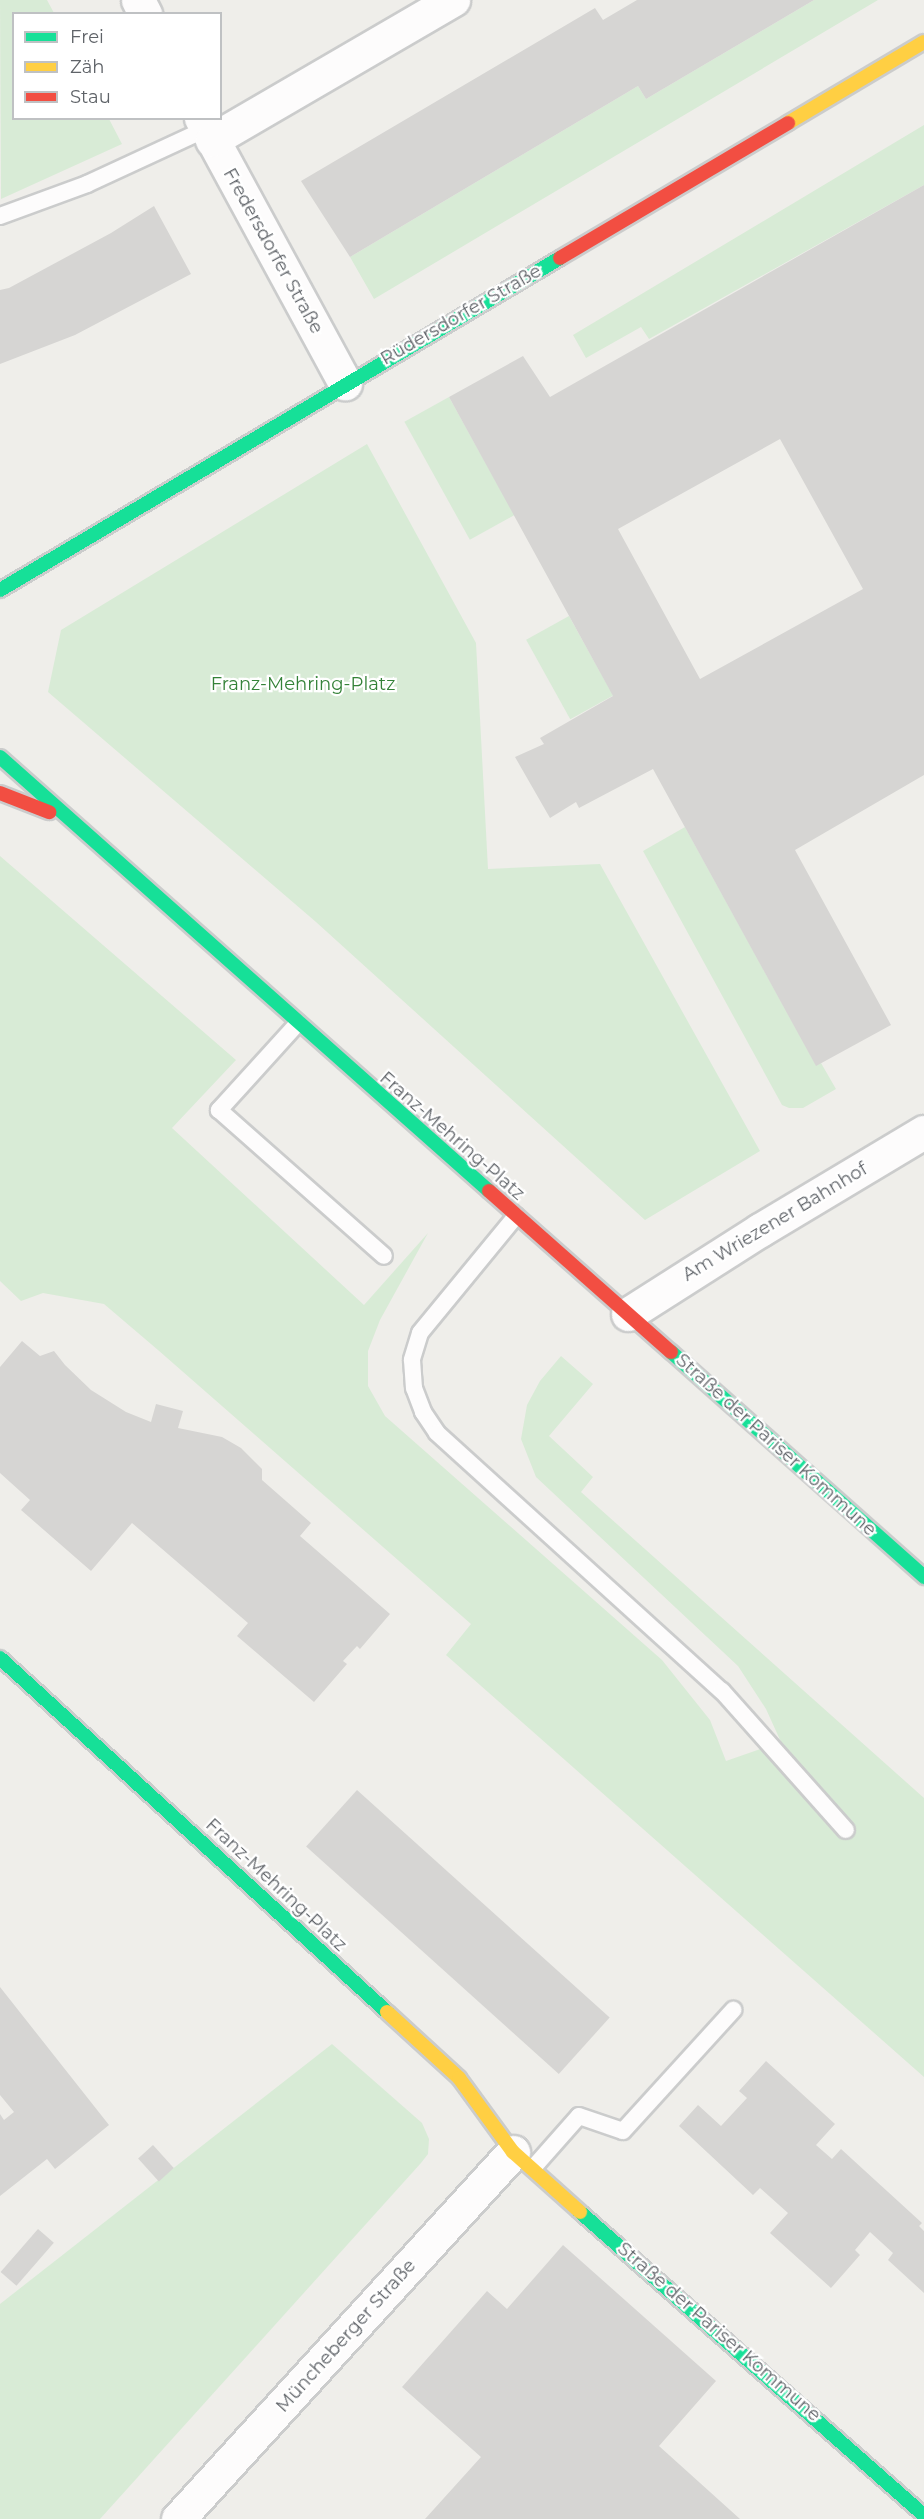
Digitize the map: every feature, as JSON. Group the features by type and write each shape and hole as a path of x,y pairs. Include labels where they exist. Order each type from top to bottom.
{"street":[{"path":"206,129 453,0"},
{"name":"Rüdersdorfer Straße","path":"0,590 345,383 924,42"},
{"name":"Fredersdorfer Straße","path":"206,129 345,383"},
{"name":"Franz-Mehring-Platz","path":"0,757 65,818 176,912 298,1023 628,1314"},
{"name":"Franz-Mehring-Platz","path":"0,794 65,818"},
{"name":"Am Wriezener Bahnhof","path":"628,1314 760,1230 924,1132"},
{"name":"Straße der Pariser Kommune","path":"628,1314 924,1577"},
{"name":"Franz-Mehring-Platz","path":"0,1658 459,2078 523,2160"},
{"name":"Straße der Pariser Kommune","path":"523,2160 924,2515"},
{"name":"Müncheberger Straße","path":"178,2519 523,2160"}],"lane":[{"path":"0,216 87,184 206,129"},
{"path":"298,1023 219,1110 384,1256"},
{"path":"516,1216 420,1333 412,1360 414,1388 423,1412 438,1433 722,1690 846,1830"},
{"path":"523,2160 579,2116 623,2131 733,2010"}],"green space":[{"path":"0,0 47,0 53,12 12,12 12,120 110,120 122,144 1,199"},
{"path":"814,0 878,0 374,299 350,257 638,86 646,99"},
{"path":"924,125 924,185 649,339 641,327 586,358 573,335"},
{"path":"449,397 514,515 470,540 404,422"},
{"name":"Franz-Mehring-Platz","path":"367,444 476,643 488,869 600,864 760,1151 645,1220 316,922 48,692 61,630"},
{"path":"569,616 613,696 570,719 526,640"},
{"path":"685,827 816,1065 821,1063 836,1089 803,1108 789,1108 782,1105 643,851"},
{"path":"0,856 236,1060 172,1128 364,1305 428,1233 380,1320 368,1351 368,1386 385,1416 662,1660 710,1720 726,1761 781,1742 766,1709 738,1666 536,1477 521,1439 527,1405 540,1381 561,1356 593,1384 549,1436 593,1477 581,1492 924,1798 924,2077 446,1655 471,1624 158,1350 104,1304 43,1293 21,1301 0,1281"},
{"path":"332,2044 422,2123 429,2139 428,2154 100,2519 0,2519 0,2304"}],"building":[{"path":"637,0 814,0 646,99 638,86 350,257 301,181 595,8 603,20"},
{"path":"924,185 924,775 795,850 891,1025 816,1066 653,769 579,808 576,802 550,818 515,757 544,744 540,738 613,696 449,397 523,356 550,397","holes":["780,439 863,589 700,679 618,529"]},
{"path":"154,206 191,274 75,335 0,364 0,290 9,288 111,233"},
{"path":"22,1341 40,1356 54,1351 91,1390 126,1412 151,1422 156,1404 183,1411 178,1428 222,1437 241,1448 262,1469 262,1480 311,1523 300,1536 390,1614 360,1649 357,1646 343,1661 347,1664 314,1702 237,1636 248,1623 132,1523 91,1571 21,1510 30,1500 0,1473 0,1367"},
{"path":"357,1790 610,2018 559,2074 306,1846"},
{"path":"0,1987 109,2125 55,2169 47,2159 0,2196 0,2114 4,2120 14,2112 0,2095"},
{"path":"766,2061 835,2124 816,2145 832,2159 841,2149 922,2223 919,2226 924,2231 924,2293 888,2260 893,2253 870,2232 855,2250 860,2255 831,2288 770,2233 788,2213 760,2188 753,2195 679,2126 698,2105 721,2126 747,2098 739,2091"},
{"path":"153,2145 174,2168 159,2181 138,2158"},
{"path":"38,2229 54,2243 16,2286 1,2272"},
{"path":"563,2245 716,2381 659,2446 740,2519 425,2519 481,2457 402,2387 487,2291 507,2309"}],"traffic: fast":[{"path":"0,590 560,258"},
{"path":"0,757 489,1191"},
{"path":"671,1352 924,1577"},
{"path":"0,1658 387,2012"},
{"path":"580,2212 924,2515"}],"traffic: slow":[{"path":"788,123 924,42"},
{"path":"387,2012 459,2078 513,2152 580,2212"}],"traffic: jam":[{"path":"560,258 788,123"},
{"path":"0,793 49,812"},
{"path":"489,1191 671,1352"}]}
